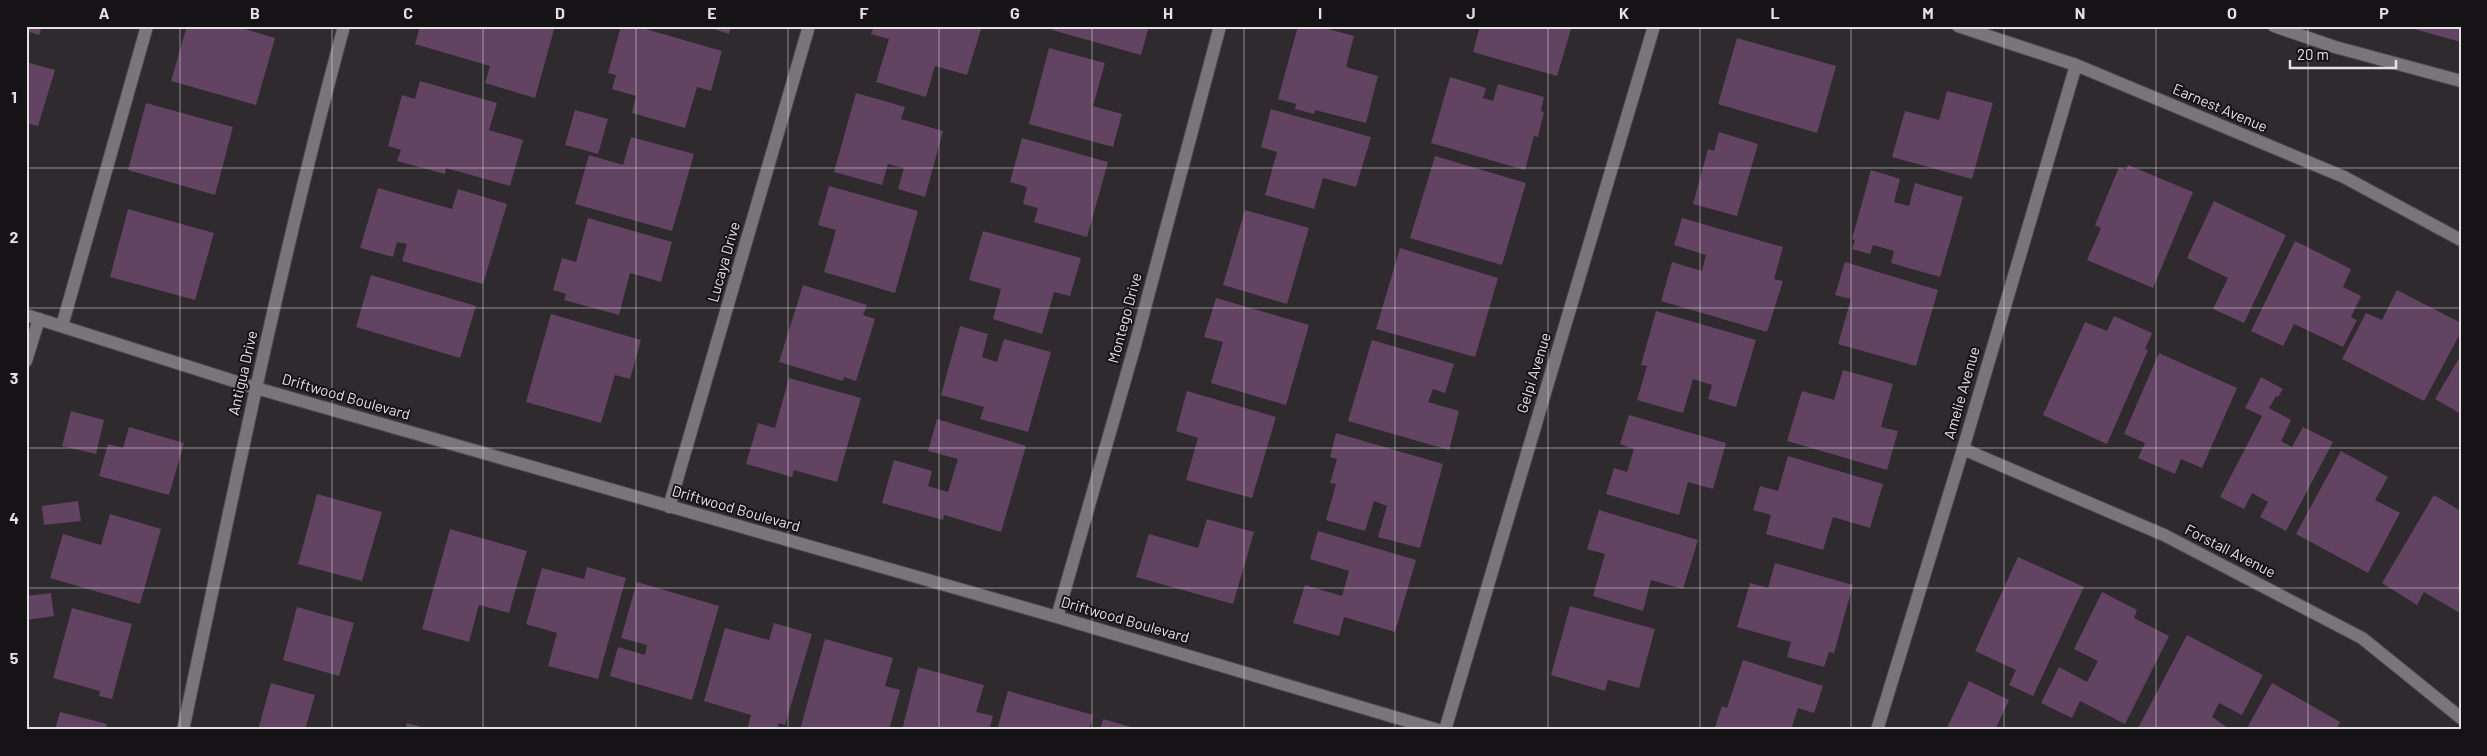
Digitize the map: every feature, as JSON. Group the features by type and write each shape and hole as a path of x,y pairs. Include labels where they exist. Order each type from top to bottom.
{"street":[{"path":"62,326 146,26"},
{"name":"Antigua Drive","path":"183,730 256,388 310,150 344,26"},
{"name":"Lucaya Drive","path":"669,507 809,26"},
{"name":"Montego Drive","path":"1057,617 1135,345 1220,26"},
{"name":"Gelpi Avenue","path":"1444,730 1654,26"},
{"name":"Earnest Avenue","path":"1958,26 2076,65 2344,177 2461,240"},
{"path":"2274,26 2335,47 2461,81"},
{"name":"Amelie Avenue","path":"1877,730 1963,449 2076,65"},
{"path":"26,361 32,317"},
{"name":"Driftwood Boulevard","path":"32,317 256,388 1057,617 1438,730"},
{"name":"Forstall Avenue","path":"1963,449 2164,535 2362,638 2461,718"}],"building":[{"path":"26,26 42,26 39,35 26,31"},
{"path":"187,26 235,26 275,38 256,105 171,81"},
{"path":"420,26 555,26 535,98 485,83 490,66 415,44"},
{"path":"621,26 635,26 722,51 711,91 697,87 685,128 632,113 636,96 612,89 616,75 608,73"},
{"path":"704,26 731,26 729,34"},
{"path":"874,26 982,26 967,75 935,66 926,97 876,82 889,39 871,34"},
{"path":"1053,26 1149,26 1141,55 1052,30"},
{"path":"1298,26 1317,26 1354,36 1346,67 1378,76 1366,123 1315,110 1314,114 1295,109 1296,104 1278,99"},
{"path":"1480,26 1572,26 1557,76 1473,52"},
{"path":"2461,26 2461,42 2407,27"},
{"path":"1737,38 1836,66 1817,133 1718,104"},
{"path":"1049,48 1105,63 1093,106 1122,114 1113,147 1029,124"},
{"path":"26,62 55,70 38,126 26,123"},
{"path":"1450,77 1486,88 1483,98 1493,101 1498,84 1544,97 1541,111 1544,112 1538,137 1534,136 1525,170 1431,143"},
{"path":"420,81 497,103 489,130 523,140 510,186 446,168 445,174 397,161 401,150 388,146 402,95 415,99"},
{"path":"1947,91 1993,103 1972,179 1892,157 1905,111 1939,120"},
{"path":"856,93 905,107 901,119 943,131 925,197 898,189 904,168 888,164 882,185 834,172"},
{"path":"146,103 233,127 215,195 128,170"},
{"path":"1271,109 1371,137 1356,187 1323,178 1314,209 1265,195 1277,152 1261,147"},
{"path":"575,110 608,119 598,154 565,145"},
{"path":"1719,132 1758,144 1737,216 1693,204 1708,149 1714,151"},
{"path":"631,137 694,154 672,231 575,204 589,155 623,165"},
{"path":"1022,138 1108,162 1087,237 1034,222 1038,208 1023,204 1027,187 1010,182"},
{"path":"1435,156 1526,183 1502,265 1410,238"},
{"path":"2128,165 2193,192 2153,288 2087,260 2101,228 2095,225 2119,167 2126,170"},
{"path":"1871,170 1900,179 1894,202 1909,206 1915,183 1963,197 1940,277 1891,263 1894,251 1873,245 1870,254 1852,249 1855,240 1852,239"},
{"path":"829,186 918,211 895,293 824,272 836,230 818,225"},
{"path":"378,188 452,209 458,189 507,204 483,284 402,261 407,244 397,242 393,257 360,248"},
{"path":"2214,201 2286,235 2244,323 2213,309 2228,278 2187,258"},
{"path":"128,209 214,233 195,300 110,277"},
{"path":"1245,210 1309,228 1287,304 1223,285"},
{"path":"588,218 672,242 661,282 630,273 619,315 564,300 566,294 553,290 562,258 576,262"},
{"path":"1682,218 1783,247 1774,279 1783,281 1767,332 1661,301 1672,262 1702,271 1706,255 1674,245"},
{"path":"983,231 1081,258 1070,296 1054,292 1042,334 993,319 1001,289 969,280"},
{"path":"2295,241 2351,269 2343,287 2361,296 2351,317 2357,320 2343,347 2294,324 2283,346 2251,331"},
{"path":"1400,248 1498,278 1475,357 1376,329"},
{"path":"1845,262 1938,290 1916,366 1838,344 1851,299 1835,295"},
{"path":"371,275 476,306 460,358 356,327"},
{"path":"803,285 867,305 863,315 875,319 856,381 844,377 843,381 779,362"},
{"path":"2397,290 2461,323 2461,332 2424,401 2342,359 2366,313 2382,320"},
{"path":"1216,298 1309,325 1286,405 1211,383 1223,342 1204,337"},
{"path":"1656,311 1756,340 1736,407 1708,399 1712,385 1693,379 1683,413 1637,400 1647,366 1641,365"},
{"path":"551,314 641,340 630,379 615,375 601,423 526,402"},
{"path":"2114,316 2152,333 2145,349 2148,350 2107,444 2043,415 2085,322 2107,331"},
{"path":"960,326 988,334 982,357 997,362 1004,339 1051,352 1028,432 980,419 984,407 941,395"},
{"path":"1372,340 1454,364 1445,393 1433,389 1428,402 1459,411 1449,450 1348,421"},
{"path":"2159,353 2237,388 2202,468 2181,459 2175,474 2138,458 2145,443 2124,434"},
{"path":"2461,355 2461,414 2435,399"},
{"path":"1843,370 1893,384 1881,427 1898,431 1887,470 1787,441 1802,391 1834,400"},
{"path":"2261,377 2283,389 2269,408 2291,420 2281,441 2292,447 2303,427 2333,442 2286,531 2260,517 2268,502 2252,493 2244,509 2220,497 2262,416 2245,408"},
{"path":"789,378 861,398 837,482 794,470 792,477 746,464 758,423 775,428"},
{"path":"1187,391 1276,417 1252,498 1186,480 1198,438 1176,431"},
{"path":"71,411 104,420 96,454 62,446"},
{"path":"1629,415 1726,443 1713,489 1688,482 1679,515 1606,494 1614,468 1627,472 1634,449 1620,444"},
{"path":"937,419 1026,446 1001,532 944,515 943,520 882,503 894,460 932,471 928,486 948,492 958,459 928,451"},
{"path":"129,427 184,443 169,495 99,476 108,444 123,448"},
{"path":"1336,433 1443,464 1420,548 1378,537 1387,506 1374,501 1365,531 1326,520 1336,484 1330,483 1337,459 1330,457"},
{"path":"2341,451 2388,477 2375,500 2400,513 2368,573 2296,534"},
{"path":"1788,456 1883,484 1870,528 1833,517 1823,550 1766,534 1771,515 1753,510 1760,486 1778,491"},
{"path":"317,494 382,512 362,581 298,564"},
{"path":"2434,495 2461,511 2460,613 2424,592 2417,605 2382,583"},
{"path":"78,501 81,521 44,525 42,506"},
{"path":"1599,510 1698,540 1683,589 1651,580 1643,611 1593,596 1605,554 1587,549"},
{"path":"110,514 161,529 140,604 50,578 63,534 101,545"},
{"path":"1207,519 1254,532 1233,604 1136,577 1149,534 1198,548"},
{"path":"450,529 527,551 509,613 479,605 469,642 422,629"},
{"path":"1318,531 1416,560 1395,632 1344,617 1339,636 1293,623 1305,585 1342,596 1349,571 1310,559"},
{"path":"2018,557 2084,587 2033,696 2009,685 2016,670 1975,651"},
{"path":"1775,563 1853,585 1834,653 1829,652 1824,667 1787,657 1791,642 1737,627 1750,583 1768,588"},
{"path":"587,567 626,578 598,679 548,666 557,633 526,624 542,568 584,579"},
{"path":"637,582 719,606 692,700 610,676 618,647 645,655 647,645 621,638"},
{"path":"2102,592 2137,610 2134,618 2169,636 2125,724 2080,701 2072,718 2041,703 2059,667 2087,682 2098,661 2074,649"},
{"path":"51,593 54,616 26,620 26,596"},
{"path":"1570,606 1655,629 1639,688 1608,680 1605,691 1551,675"},
{"path":"297,607 354,623 339,676 283,660"},
{"path":"72,608 132,624 112,699 99,696 100,691 53,678"},
{"path":"774,623 812,634 785,725 779,723 777,730 747,730 751,715 704,701 725,628 769,640"},
{"path":"2187,635 2263,675 2242,715 2219,703 2212,717 2231,730 2141,730 2138,728"},
{"path":"825,639 893,658 885,686 900,690 889,730 800,730"},
{"path":"1743,660 1823,686 1814,713 1798,708 1791,730 1714,730 1722,706 1727,708"},
{"path":"918,667 984,685 976,712 993,716 989,730 902,730"},
{"path":"1969,681 2009,700 1995,730 1946,730"},
{"path":"271,683 315,695 305,730 258,730"},
{"path":"2272,683 2340,722 2336,730 2246,730"},
{"path":"1008,691 1093,715 1089,730 997,730"},
{"path":"60,712 107,724 105,730 55,730"},
{"path":"1103,719 1138,729 1138,730 1100,730"},
{"path":"407,723 429,729 429,730 405,730"}]}
